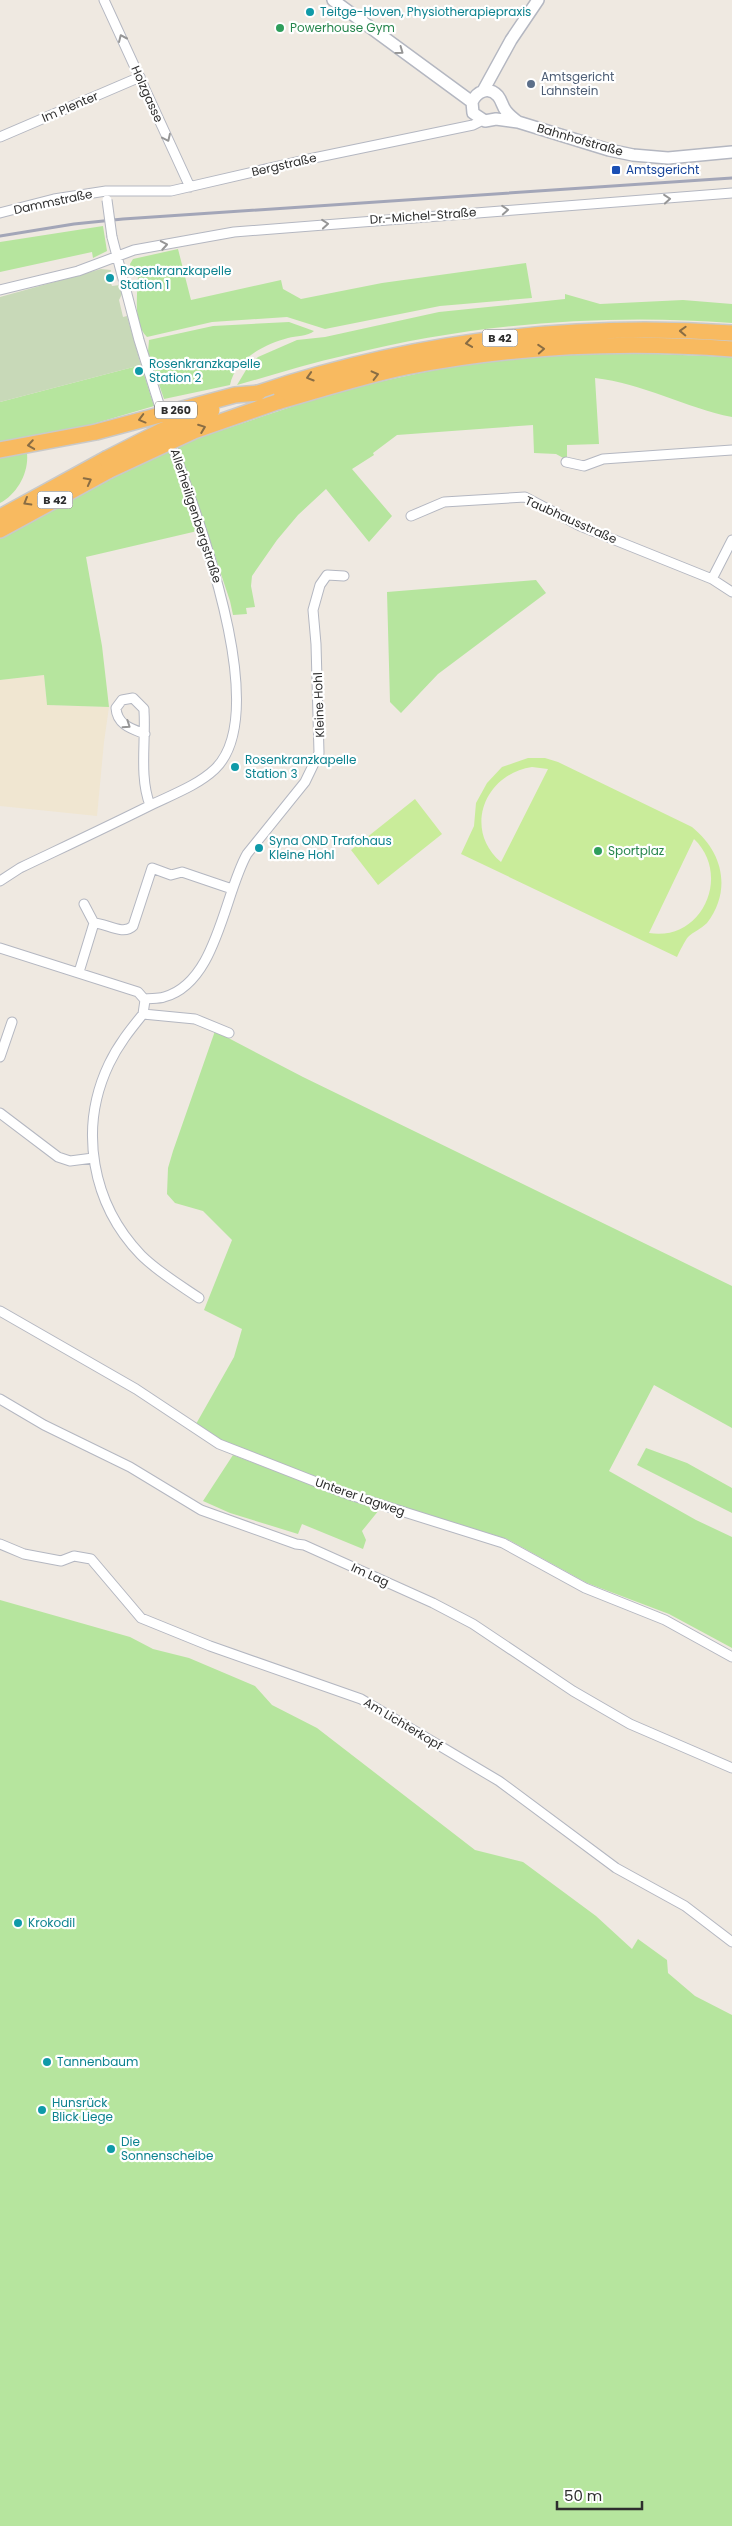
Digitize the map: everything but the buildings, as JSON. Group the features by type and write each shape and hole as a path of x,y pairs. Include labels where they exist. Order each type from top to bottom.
{"highway":[{"name":"B 42","path":"0,517 108,464 194,431 276,395 402,354 489,340 620,330 732,333"},
{"name":"B 42","path":"0,530 108,464 182,422 258,393 276,395 406,368 492,354 623,346 732,349"},
{"name":"B 260","path":"0,450 96,432 235,395 258,393"}],"street":[{"name":"Holzgasse","path":"104,0 190,187"},
{"path":"333,0 476,112 483,91 511,40 538,0"},
{"path":"483,91 496,94 495,72"},
{"name":"Im Plenter","path":"0,137 140,77"},
{"name":"Bahnhofstraße","path":"496,94 502,106 518,122"},
{"path":"496,119 501,113 502,106"},
{"name":"Bahnhofstraße","path":"476,112 491,121 496,119 518,122 609,150 633,155 668,158 732,152"},
{"name":"Bergstraße","path":"107,195 171,191 461,127 476,112"},
{"name":"Dr.-Michel-Straße","path":"0,290 78,271 134,250 234,232 732,193"},
{"name":"Dammstraße","path":"0,213 54,199 107,195"},
{"name":"Allerheiligenbergstraße","path":"0,881 20,868 201,779 215,769 224,758 231,742 234,723 235,672 228,620 219,585 138,340 112,237 107,195"},
{"path":"566,462 584,466 603,459 732,450"},
{"name":"Taubhausstraße","path":"412,516 444,502 525,498 559,517 633,550 712,580 732,592"},
{"path":"712,580 732,540"},
{"name":"Kleine Hohl","path":"145,999 170,995 180,989 195,973 214,944 232,888 246,854 305,782 316,763 320,744 313,610 320,585 327,575 344,576"},
{"path":"145,734 145,784 150,805"},
{"path":"94,923 123,930 132,928 138,915 152,868 171,875 182,872 232,888"},
{"path":"79,972 94,923 84,904"},
{"path":"0,948 126,987 140,993 145,999 143,1014 121,1042 108,1065 96,1098 92,1135 93,1158 101,1194 120,1231 144,1258 199,1298"},
{"path":"143,1014 192,1018 229,1033"},
{"path":"0,1057 12,1022"},
{"path":"0,1113 58,1157 70,1161 93,1158"},
{"name":"Unterer Lagweg","path":"0,1311 136,1389 219,1444 347,1494 503,1543 585,1588 665,1620 732,1657"},
{"name":"Im Lag","path":"0,1399 44,1425 130,1467 201,1510 296,1544 304,1545 433,1603 473,1624 573,1691 630,1724 674,1741 732,1768"},
{"name":"Am Lichterkopf","path":"0,1544 24,1554 61,1561 74,1556 91,1559 141,1618 210,1646 361,1699 499,1781 616,1868 685,1906 732,1942"}],"shaded area":[{"path":"44,675 47,705 109,707 97,816 0,806 0,680"}],"green space":[{"path":"103,226 107,251 93,258 92,252 0,272 0,242"},
{"path":"178,249 191,300 281,280 283,289 301,299 382,283 526,263 532,298 440,306 325,329 287,317 212,322 147,337 139,323 138,272 131,269 130,264 133,259"},
{"path":"101,269 111,270 109,278 112,286 120,285 122,294 119,300 123,317 127,316 141,365 0,402 0,297"},
{"path":"565,294 600,304 683,300 732,304 732,323 635,319 538,324 490,329 394,344 319,362 237,385 249,365 258,357 297,340 325,337 439,312 565,299"},
{"path":"289,322 314,331 270,344 252,354 238,368 230,385 164,399 148,352 149,340 213,326"},
{"path":"609,352 732,357 732,417 698,408 630,385 595,378 599,444 567,445 567,460 556,454 534,453 533,425 397,435 373,453 374,455 352,469 392,516 369,542 326,489 298,515 277,540 252,576 251,586 255,607 246,608 247,614 233,615 206,529 86,557 102,646 109,707 47,705 44,675 0,680 0,539 45,513 177,445 324,396 453,366 536,356"},
{"path":"141,365 154,406 93,424 94,428 0,445 0,402"},
{"path":"27,453 26,468 21,482 12,494 0,503 0,457"},
{"path":"536,580 546,593 438,674 401,713 390,702 387,592"},
{"name":"Sportplaz","path":"528,758 545,758 558,762 692,827 703,837 717,860 720,872 720,898 707,923 688,937 677,957 461,854 474,826 476,803 487,783 502,767","holes":["532,767 548,769 501,862 489,849 483,835 481,820 484,805 491,792 502,780 515,772","694,839 705,854 710,870 710,887 706,903 697,917 684,927 668,933 649,933"]},
{"path":"415,799 442,834 378,885 351,850"},
{"path":"215,1031 303,1077 732,1286 732,1428 654,1385 609,1471 696,1520 732,1537 732,1648 669,1614 587,1583 507,1539 352,1491 221,1441 196,1424 234,1357 242,1329 204,1310 232,1240 203,1211 175,1203 167,1194 168,1168 173,1151"},
{"path":"646,1448 687,1463 732,1488 732,1513 637,1465"},
{"path":"233,1455 379,1510 362,1531 366,1540 363,1549 302,1524 298,1534 230,1513 203,1501"},
{"path":"0,1600 130,1637 153,1649 189,1658 255,1686 272,1705 317,1728 475,1850 523,1862 596,1916 632,1949 638,1939 667,1960 668,1973 695,1996 732,2015 732,2526 0,2526"}],"railway":[{"path":"0,236 74,224 123,219 732,178"}],"place":[{"name":"Teitge-Hoven, Physiotherapiepraxis","path":"310,12"},
{"name":"Powerhouse Gym","path":"280,28"},
{"name":"Amtsgericht Lahnstein","path":"531,84"},
{"name":"Amtsgericht","path":"616,170"},
{"name":"Rosenkranzkapelle Station 1","path":"110,278"},
{"name":"Rosenkranzkapelle Station 2","path":"139,371"},
{"name":"Rosenkranzkapelle Station 3","path":"235,767"},
{"name":"Syna OND Trafohaus Kleine Hohl","path":"259,848"},
{"name":"Sportplaz","path":"598,851"},
{"name":"Krokodil","path":"18,1923"},
{"name":"Tannenbaum","path":"47,2062"},
{"name":"Hunsrück Blick Liege","path":"42,2110"},
{"name":"Die Sonnenscheibe","path":"111,2149"}]}
